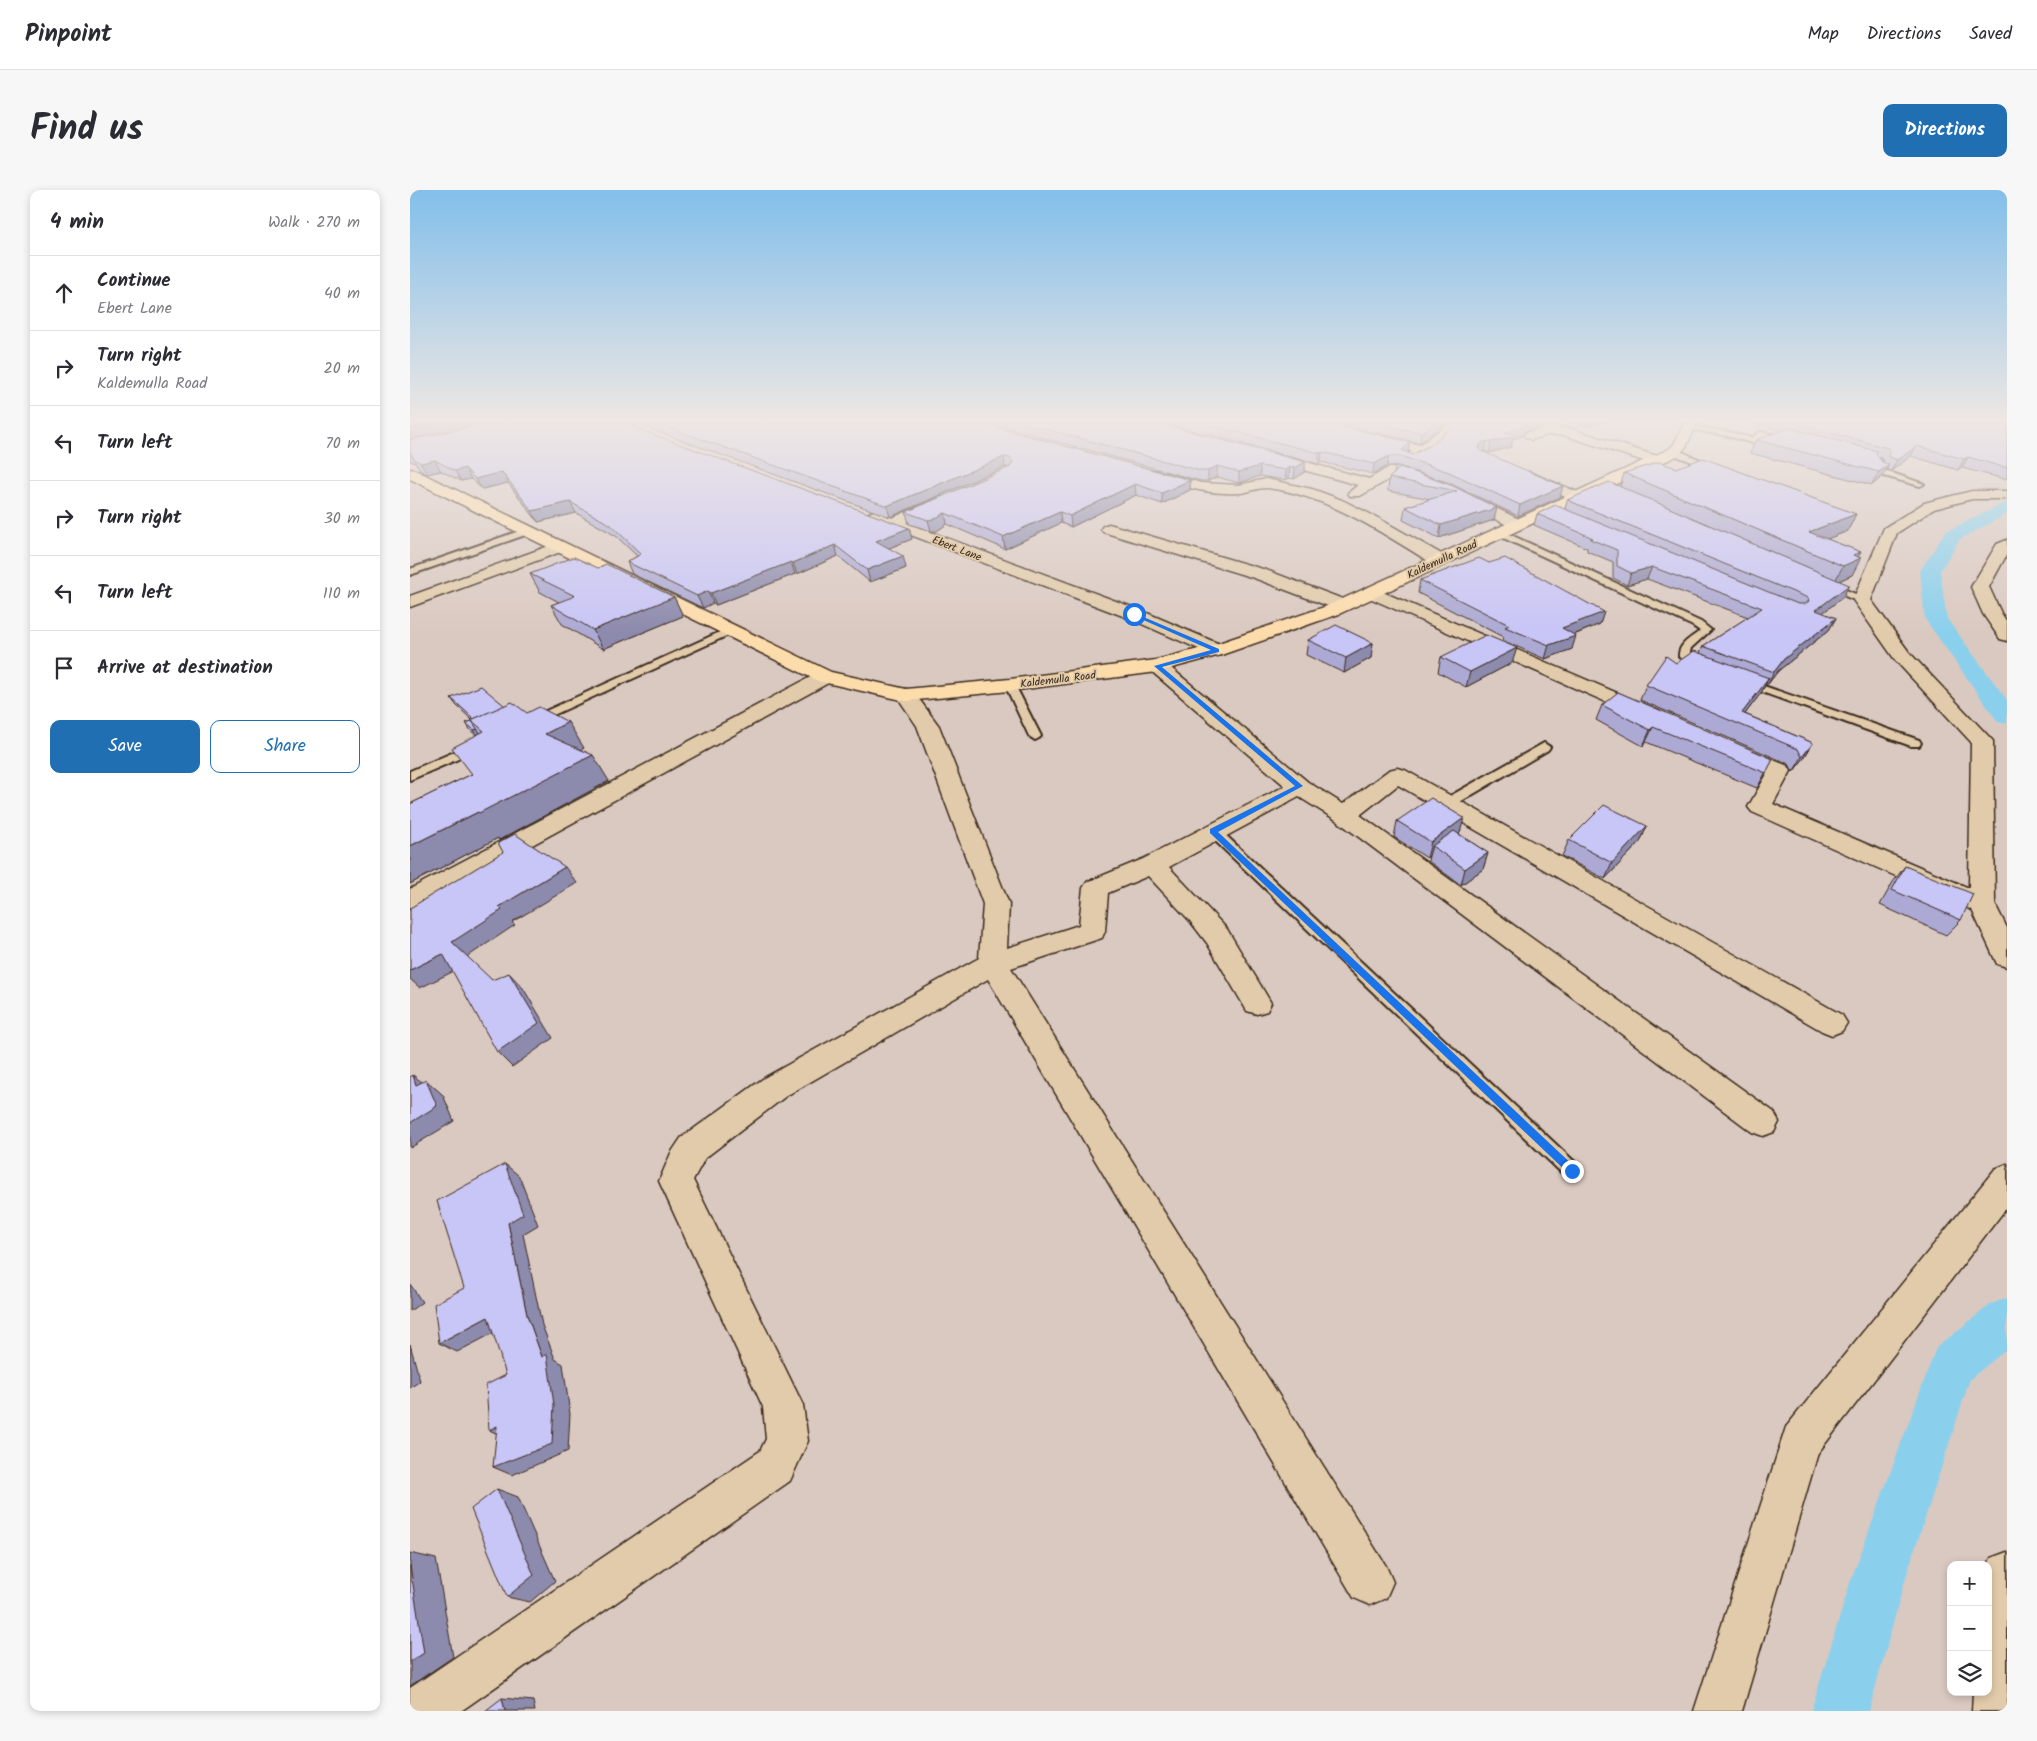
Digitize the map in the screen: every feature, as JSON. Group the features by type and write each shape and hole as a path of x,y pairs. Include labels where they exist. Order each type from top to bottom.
{"main road":[{"name":"Kaldemulla Road","path":"447,491 825,677 906,695 1010,685 1157,666 1217,650 1342,605 1517,524 1555,513 1575,496 1598,491"}],"street":[{"path":"1302,491 1337,503 1373,521 1440,560"},
{"path":"1337,503 1358,491"},
{"path":"1451,491 1517,524"},
{"path":"1564,491 1575,496"},
{"path":"2007,494 1972,495 1929,506 1890,531 1862,600 1902,656 1982,741 1982,904 2007,957"},
{"path":"893,523 954,496"},
{"name":"Ebert Lane","path":"855,510 1134,614 1217,650"},
{"path":"1109,529 1260,574 1342,605"},
{"path":"2005,629 1992,614 1980,587 1992,581 2003,547 2007,545"},
{"path":"410,602 560,547"},
{"path":"1371,592 1662,719"},
{"path":"1157,666 1300,786 1344,815 1763,1122"},
{"path":"410,900 825,677"},
{"path":"906,695 928,726 996,904 993,964 1370,1582"},
{"path":"1717,743 1780,771 1760,807 1982,904"},
{"path":"1344,815 1397,775 1832,1023"},
{"path":"419,1711 775,1466 787,1441 783,1404 676,1181 682,1164 693,1148 775,1087 993,964 1092,931 1096,888 1152,865 1300,786"},
{"path":"1152,865 1175,887 1211,929 1257,1003"},
{"path":"1718,1711 1801,1442 2007,1180"},
{"path":"1996,1711 2002,1592 2007,1574"}],"lane":[{"path":"410,572 528,531"},
{"path":"1500,533 1697,624 1706,630 1685,648 1683,652 1684,657 1695,664 1713,670"},
{"path":"1818,581 1862,600"},
{"path":"517,728 731,630"},
{"path":"1731,677 1914,743"},
{"path":"1010,685 1035,736"},
{"path":"410,776 481,744"},
{"path":"1448,803 1544,747"},
{"path":"1213,831 1572,1171"}],"building":[{"path":"517,491 808,491 909,528 876,541 903,556 867,570 835,545 793,563 791,562 711,593 708,591 697,596 627,562 641,554 611,525 570,502 532,511"},
{"path":"845,491 923,491 887,506"},
{"path":"955,491 1121,491 1070,516 1060,512 1003,537 945,513 928,520 906,512"},
{"path":"1457,491 1463,491 1497,508 1441,525 1405,507"},
{"path":"1490,491 1552,491 1520,505"},
{"path":"1588,491 1630,491 1849,585 1816,610 1836,618 1784,659 1774,672 1703,646 1762,608 1652,567 1631,573 1617,566 1617,550 1537,514 1555,505 1798,604 1805,604 1809,601 1808,598 1567,500"},
{"path":"1666,491 1793,491 1856,514 1809,532 1861,552 1853,555 1861,558 1843,566"},
{"path":"574,557 598,568 606,564 674,597 593,630 551,605 575,596 530,574"},
{"path":"1479,558 1489,563 1505,558 1604,612 1562,628 1576,636 1549,645 1505,627 1509,625 1420,580"},
{"path":"1336,625 1373,643 1346,658 1308,640"},
{"path":"1486,635 1517,648 1470,672 1441,657"},
{"path":"1694,651 1769,678 1742,713 1813,743 1802,757 1798,749 1646,685 1666,656 1676,663"},
{"path":"481,686 505,706 474,719 451,698"},
{"path":"1618,692 1773,759 1766,773 1653,727 1650,730 1602,705"},
{"path":"512,702 527,713 539,707 568,722 545,734 593,755 410,846 410,804 472,774 452,748 484,731 471,720"},
{"path":"472,721 477,729 474,730 466,723"},
{"path":"1431,798 1464,818 1431,842 1397,821"},
{"path":"1604,805 1647,826 1612,863 1569,840"},
{"path":"1454,831 1488,853 1465,869 1432,846"},
{"path":"515,834 565,867 499,907 502,910 452,942 492,980 509,973 539,1023 497,1052 443,954 410,970 410,908 503,852 498,843"},
{"path":"1905,866 1973,894 1961,920 1892,890"},
{"path":"413,1075 416,1085 426,1080 437,1106 410,1123 410,1077"},
{"path":"505,1164 523,1214 508,1223 527,1315 542,1357 547,1354 554,1405 552,1444 493,1467 497,1426 489,1430 486,1385 506,1375 488,1317 439,1343 434,1304 464,1288 437,1201"},
{"path":"497,1489 534,1575 507,1597 471,1509"},
{"path":"410,1566 424,1653 410,1662"},
{"path":"502,1698 505,1711 485,1711"}],"waterway":[{"path":"2007,507 1952,536 1930,571 1936,619 2007,717"},
{"path":"1840,1711 1878,1580 1952,1364 2007,1320"}],"route":[{"path":"1134,614 1217,650 1157,666 1300,786 1213,831 1572,1171"}]}
